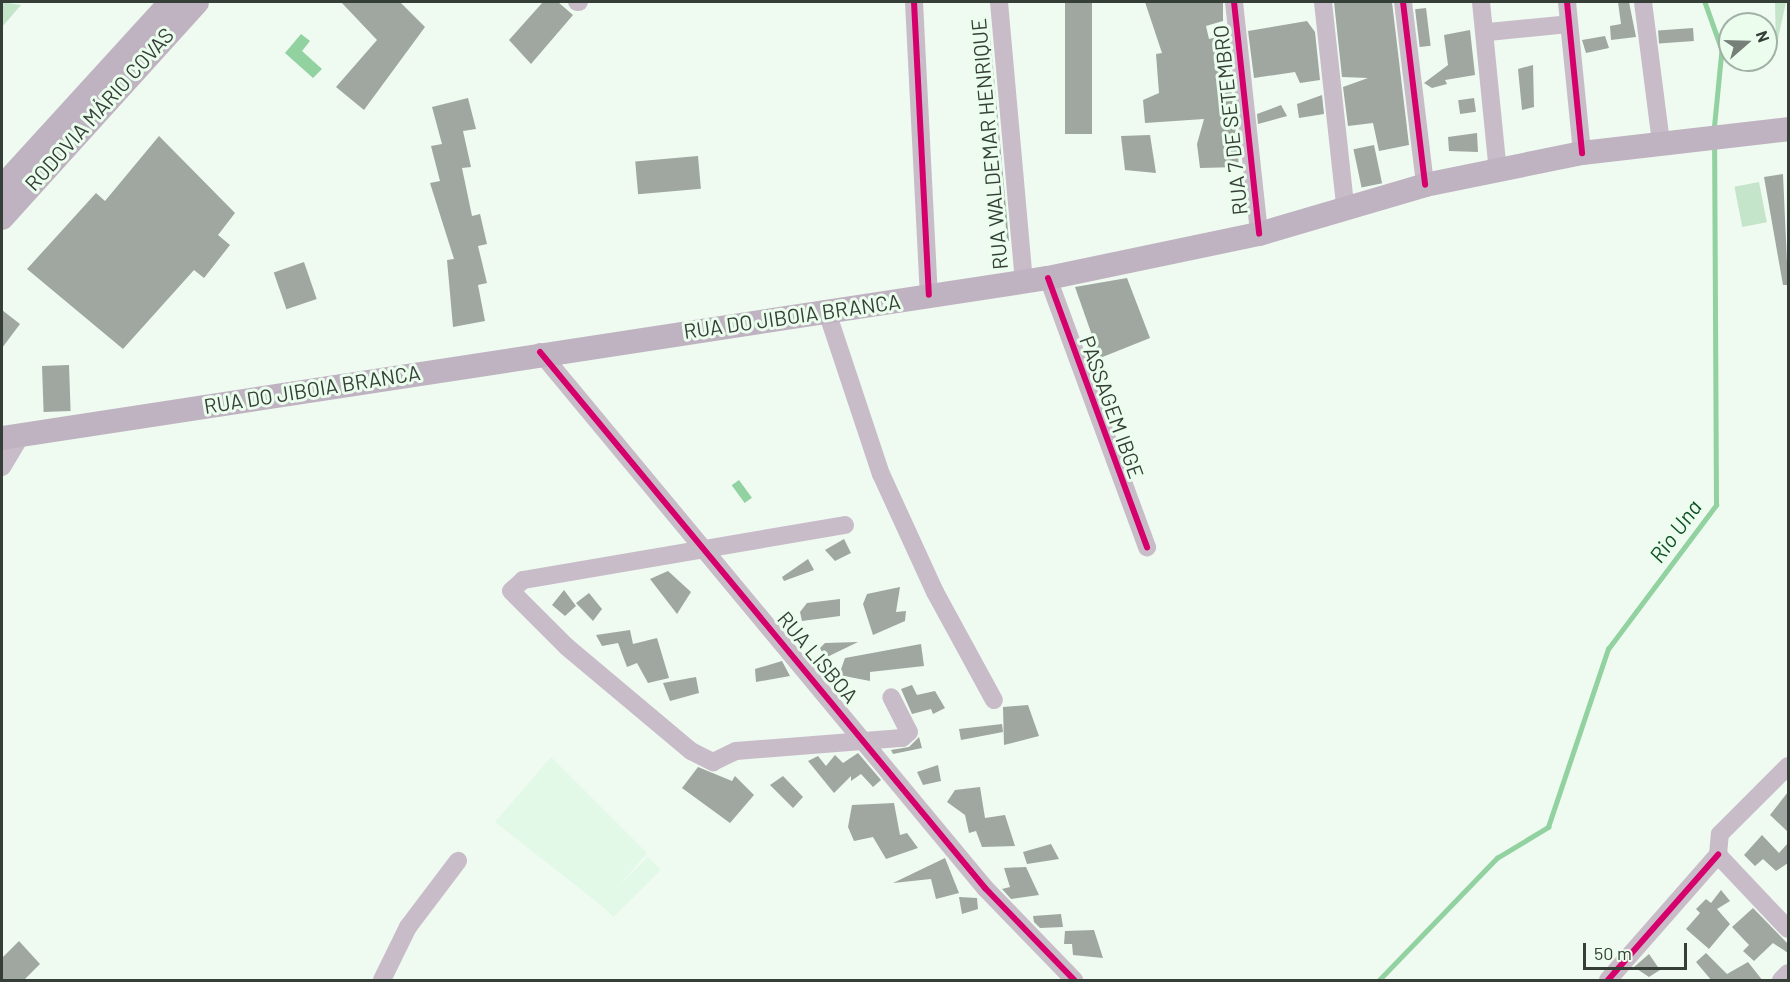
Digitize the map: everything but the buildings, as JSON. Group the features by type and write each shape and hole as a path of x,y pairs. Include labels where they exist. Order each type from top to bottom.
{"main road":[{"name":"RODOVIA MÁRIO COVAS","path":"2,184 171,2"},
{"name":"RODOVIA MÁRIO COVAS","path":"2,218 197,2"},
{"name":"RUA DO JIBOIA BRANCA","path":"11,436 540,352 1048,278 1259,234 1345,206 1425,185 1498,172 1582,153 1788,129"}],"street":[{"path":"914,2 929,296"},
{"name":"RUA WALDEMAR HENRIQUE","path":"999,2 1024,282"},
{"name":"RUA 7 DE SETEMBRO","path":"1234,2 1259,234"},
{"path":"1323,2 1345,206"},
{"path":"1403,2 1425,185"},
{"path":"1481,2 1488,32 1498,172"},
{"path":"1567,2 1582,153"},
{"path":"1643,2 1661,143"},
{"path":"1488,32 1569,24"},
{"name":"PASSAGEM IBGE","path":"1048,278 1147,547"},
{"path":"826,309 881,474 994,700"},
{"name":"RUA LISBOA","path":"540,352 867,739 985,888 1074,981"},
{"path":"2,467 11,436"},
{"path":"845,525 523,580 511,591 567,647 691,751 713,762 736,751 908,735 891,697"},
{"path":"1608,981 1718,855 1720,834 1788,766"},
{"path":"1718,855 1788,929"},
{"path":"382,981 408,927 458,861"},
{"path":"1781,981 1788,973"}],"shaded area":[{"path":"2,2 21,5 2,27"},
{"path":"1775,2 1786,2 1778,39 1778,12 1775,12"},
{"path":"301,34 310,41 302,51 322,69 313,78 285,53"},
{"path":"1759,182 1767,222 1742,227 1734,187"},
{"path":"739,480 752,498 745,503 732,485"},
{"path":"551,757 647,853 602,906 495,822"},
{"path":"648,857 661,870 613,917 601,904"}],"waterway":[{"name":"Rio Una","path":"1705,2 1722,50 1714,131"},
{"name":"Rio Una","path":"1379,980 1497,858 1548,827 1608,649 1716,505 1714,145"}],"cycle path":[{"path":"914,2 929,295"},
{"path":"1234,2 1259,234"},
{"path":"1403,2 1425,185"},
{"path":"1567,2 1582,153"},
{"path":"1048,278 1147,547"},
{"path":"540,352 985,888 1074,980"},
{"path":"1608,980 1718,855"}]}
